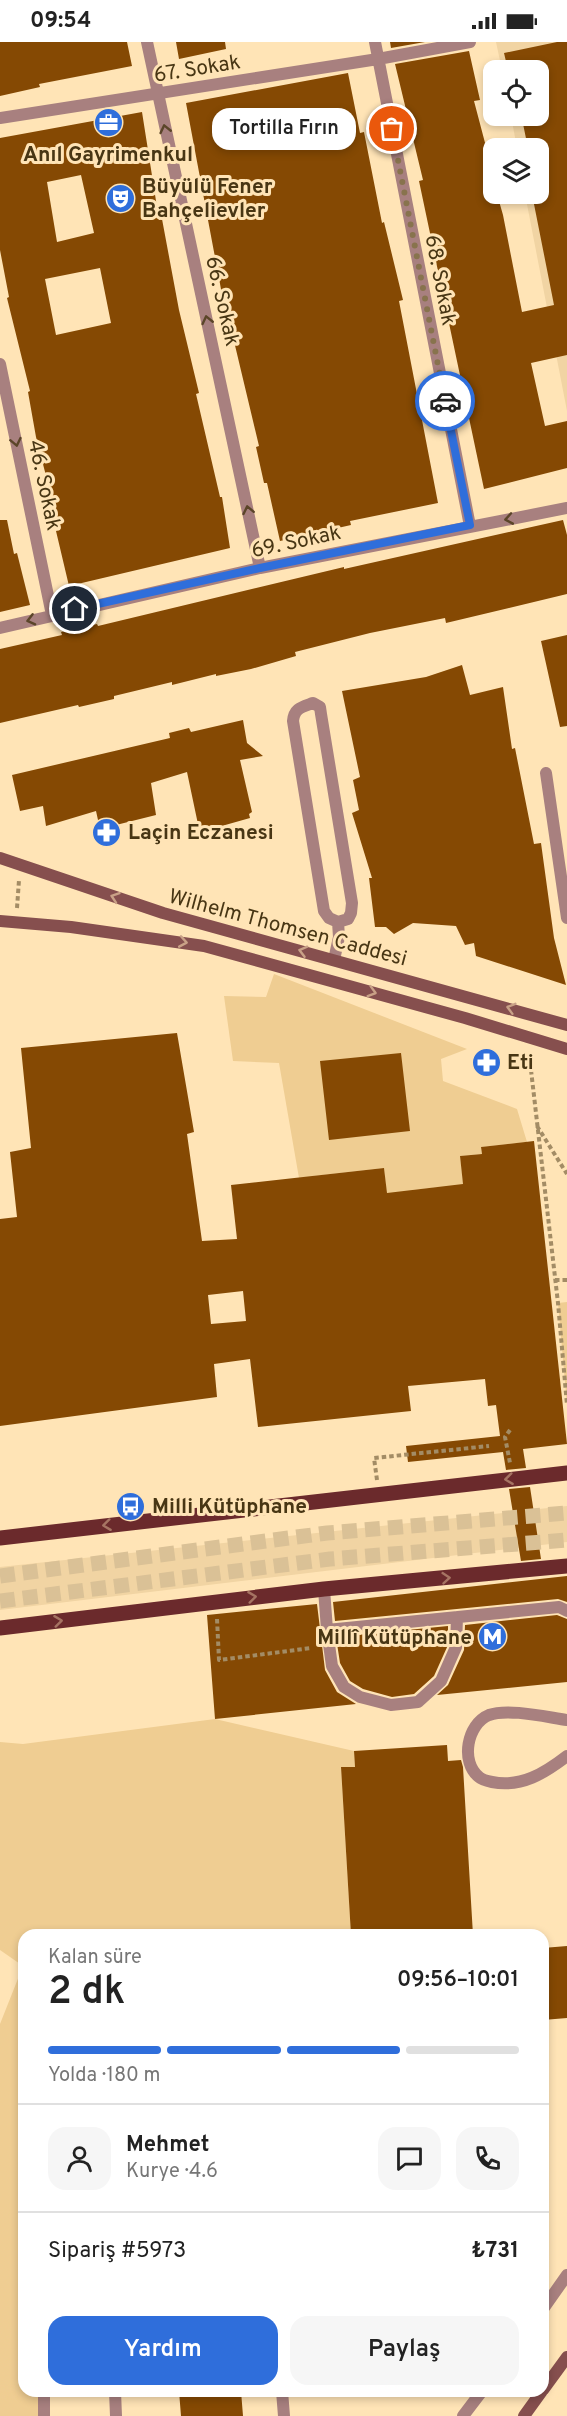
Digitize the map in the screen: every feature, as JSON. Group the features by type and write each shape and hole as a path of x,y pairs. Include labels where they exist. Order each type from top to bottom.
{"main road":[{"name":"Wilhelm Thomsen Caddesi","path":"0,858 163,913 567,1025"},
{"name":"Wilhelm Thomsen Caddesi","path":"0,921 70,927 204,946 465,1018 567,1049"},
{"path":"0,1538 567,1473"},
{"path":"0,1628 324,1589 567,1566"},
{"path":"549,2382 567,2357"},
{"path":"524,2416 538,2397"}],"street":[{"name":"66. Sokak","path":"147,42 260,568"},
{"name":"68. Sokak","path":"375,42 470,525"},
{"name":"67. Sokak","path":"0,118 378,59 470,42"},
{"name":"46. Sokak","path":"0,364 52,615"},
{"name":"69. Sokak","path":"0,628 260,568 470,525 567,508"},
{"path":"313,703 320,707 352,903 348,919 338,922 329,918 324,910 293,721 294,712 298,708 313,703"},
{"path":"546,773 567,918"},
{"path":"334,960 339,937 338,922"},
{"path":"324,1589 332,1666 344,1687 360,1697 392,1705 418,1702 441,1681 456,1647 457,1617"},
{"path":"327,1630 559,1607 567,1611"},
{"path":"567,1720 504,1713 490,1715 477,1721 470,1734 468,1750 472,1770 480,1779 500,1784 521,1783 542,1773 567,1755"},
{"path":"549,2300 567,2275"},
{"path":"44,2397 44,2416"},
{"path":"115,2397 116,2416"},
{"path":"282,2397 284,2416"},
{"path":"463,2416 478,2397"}],"path":[{"path":"17,912 19,880"},
{"path":"531,1070 567,1405"},
{"path":"537,1125 567,1174"},
{"path":"555,1280 567,1280"},
{"path":"510,1430 505,1437 513,1479"},
{"path":"378,1494 374,1458 489,1446"},
{"path":"217,1612 219,1660 311,1648"}],"shaded area":[{"path":"496,42 567,42 567,411 527,204 549,204 549,138 515,138 513,126 549,126 549,60 500,60"},
{"path":"274,974 467,1049 441,1059 443,1081 517,1109 527,1142 481,1147 482,1154 460,1156 465,1198 440,1187 412,1190 389,1216 384,1168 313,1176 303,1201 279,1063 233,1061 224,996 266,997"},
{"path":"567,1302 567,1405 558,1303"},
{"path":"567,1506 567,1542 0,1610 0,1567"},
{"path":"215,1719 354,1751 355,1767 341,1768 351,1929 18,1929 18,1963 0,1950 0,1742 23,1744"},
{"path":"18,1979 18,2397 44,2397 44,2416 0,2416 0,2024"}],"building":[{"path":"0,42 127,42 132,66 39,84 40,87 0,96"},
{"path":"176,42 225,42 226,49 179,59"},
{"path":"390,42 425,42 391,48"},
{"path":"567,42 567,355 531,363 545,426 567,421 567,468 484,489 419,181 423,180 395,64 469,51 480,100 474,101 484,138 483,204 500,204 522,312 554,305 534,204 549,204 549,138 526,138 523,126 549,126 549,60 506,60 504,53"},
{"path":"348,73 360,133 364,132 382,223 384,222 403,300 399,301 438,503 350,521 351,525 280,541 267,483 264,483 256,447 259,446 233,337 230,337 186,103"},
{"path":"142,112 159,220 162,219 179,310 199,393 196,394 220,497 222,497 230,548 69,586 56,531 60,530 36,437 28,392 30,391 7,298 9,297 0,250 0,138","holes":["81,175 94,233 57,242 47,182","100,268 111,323 56,335 45,279"]},
{"path":"0,520 7,520 14,554 17,553 30,605 0,612"},
{"path":"563,520 567,535 567,594 446,623 445,618 370,633 295,652 296,656 251,669 216,676 216,674 172,685 172,682 114,696 114,699 0,723 0,649 62,635 61,632 97,624 98,626 344,567 344,569"},
{"path":"567,635 567,726 560,727 541,641"},
{"path":"462,665 470,695 503,687 512,749 515,748 534,844 541,843 554,938 566,985 476,956 474,943 465,945 456,926 413,923 394,934 386,927 375,927 369,878 372,878 352,813 359,810 353,780 360,777 342,691 426,677"},
{"path":"243,720 247,743 263,756 240,760 252,812 249,814 250,818 204,831 203,828 199,829 187,772 151,783 156,815 100,829 96,811 46,826 43,806 20,811 12,775 170,738 169,733 189,728 191,732"},
{"path":"177,1033 194,1132 187,1134 202,1241 237,1239 231,1185 384,1168 387,1193 463,1184 460,1156 482,1154 481,1147 534,1141 567,1444 523,1449 526,1468 506,1470 503,1452 408,1462 406,1446 500,1436 496,1405 488,1406 485,1379 408,1386 411,1411 258,1427 250,1359 214,1364 217,1397 0,1426 0,1219 17,1217 10,1152 31,1148 21,1048","holes":["243,1291 246,1321 211,1324 208,1295"]},
{"path":"401,1053 410,1131 329,1140 320,1061"},
{"path":"530,1487 541,1559 521,1561 509,1489"},
{"path":"567,1576 567,1602 558,1599 335,1621 333,1602"},
{"path":"317,1604 325,1670 337,1692 356,1704 215,1719 207,1615"},
{"path":"557,1615 567,1619 567,1682 437,1695 448,1685 464,1650 465,1625"},
{"path":"448,1626 448,1645 434,1676 414,1694 392,1697 363,1689 350,1681 340,1663 336,1637"},
{"path":"447,1745 448,1761 461,1760 473,1929 351,1929 341,1767 355,1767 354,1751"},
{"path":"567,1946 567,2018 549,2020 549,1948"},
{"path":"179,2397 241,2397 243,2416 181,2416"}],"tunnel":[{"path":"0,1576 327,1533 567,1513"},
{"path":"0,1601 330,1559 567,1540"}],"way so far":[{"path":"392,129 445,401"}],"place":[{"name":"Anıl Gayrimenkul","path":"108,123"},
{"name":"Tortilla Fırın","path":"392,129"},
{"name":"Büyülü Fener Bahçelievler","path":"121,198"},
{"name":"Laçin Eczanesi","path":"107,832"},
{"name":"Eti","path":"486,1062"},
{"name":"Milli Kütüphane","path":"131,1506"},
{"name":"Millî Kütüphane","path":"493,1637"}],"route":[{"path":"75,609 470,525 445,401"}]}
